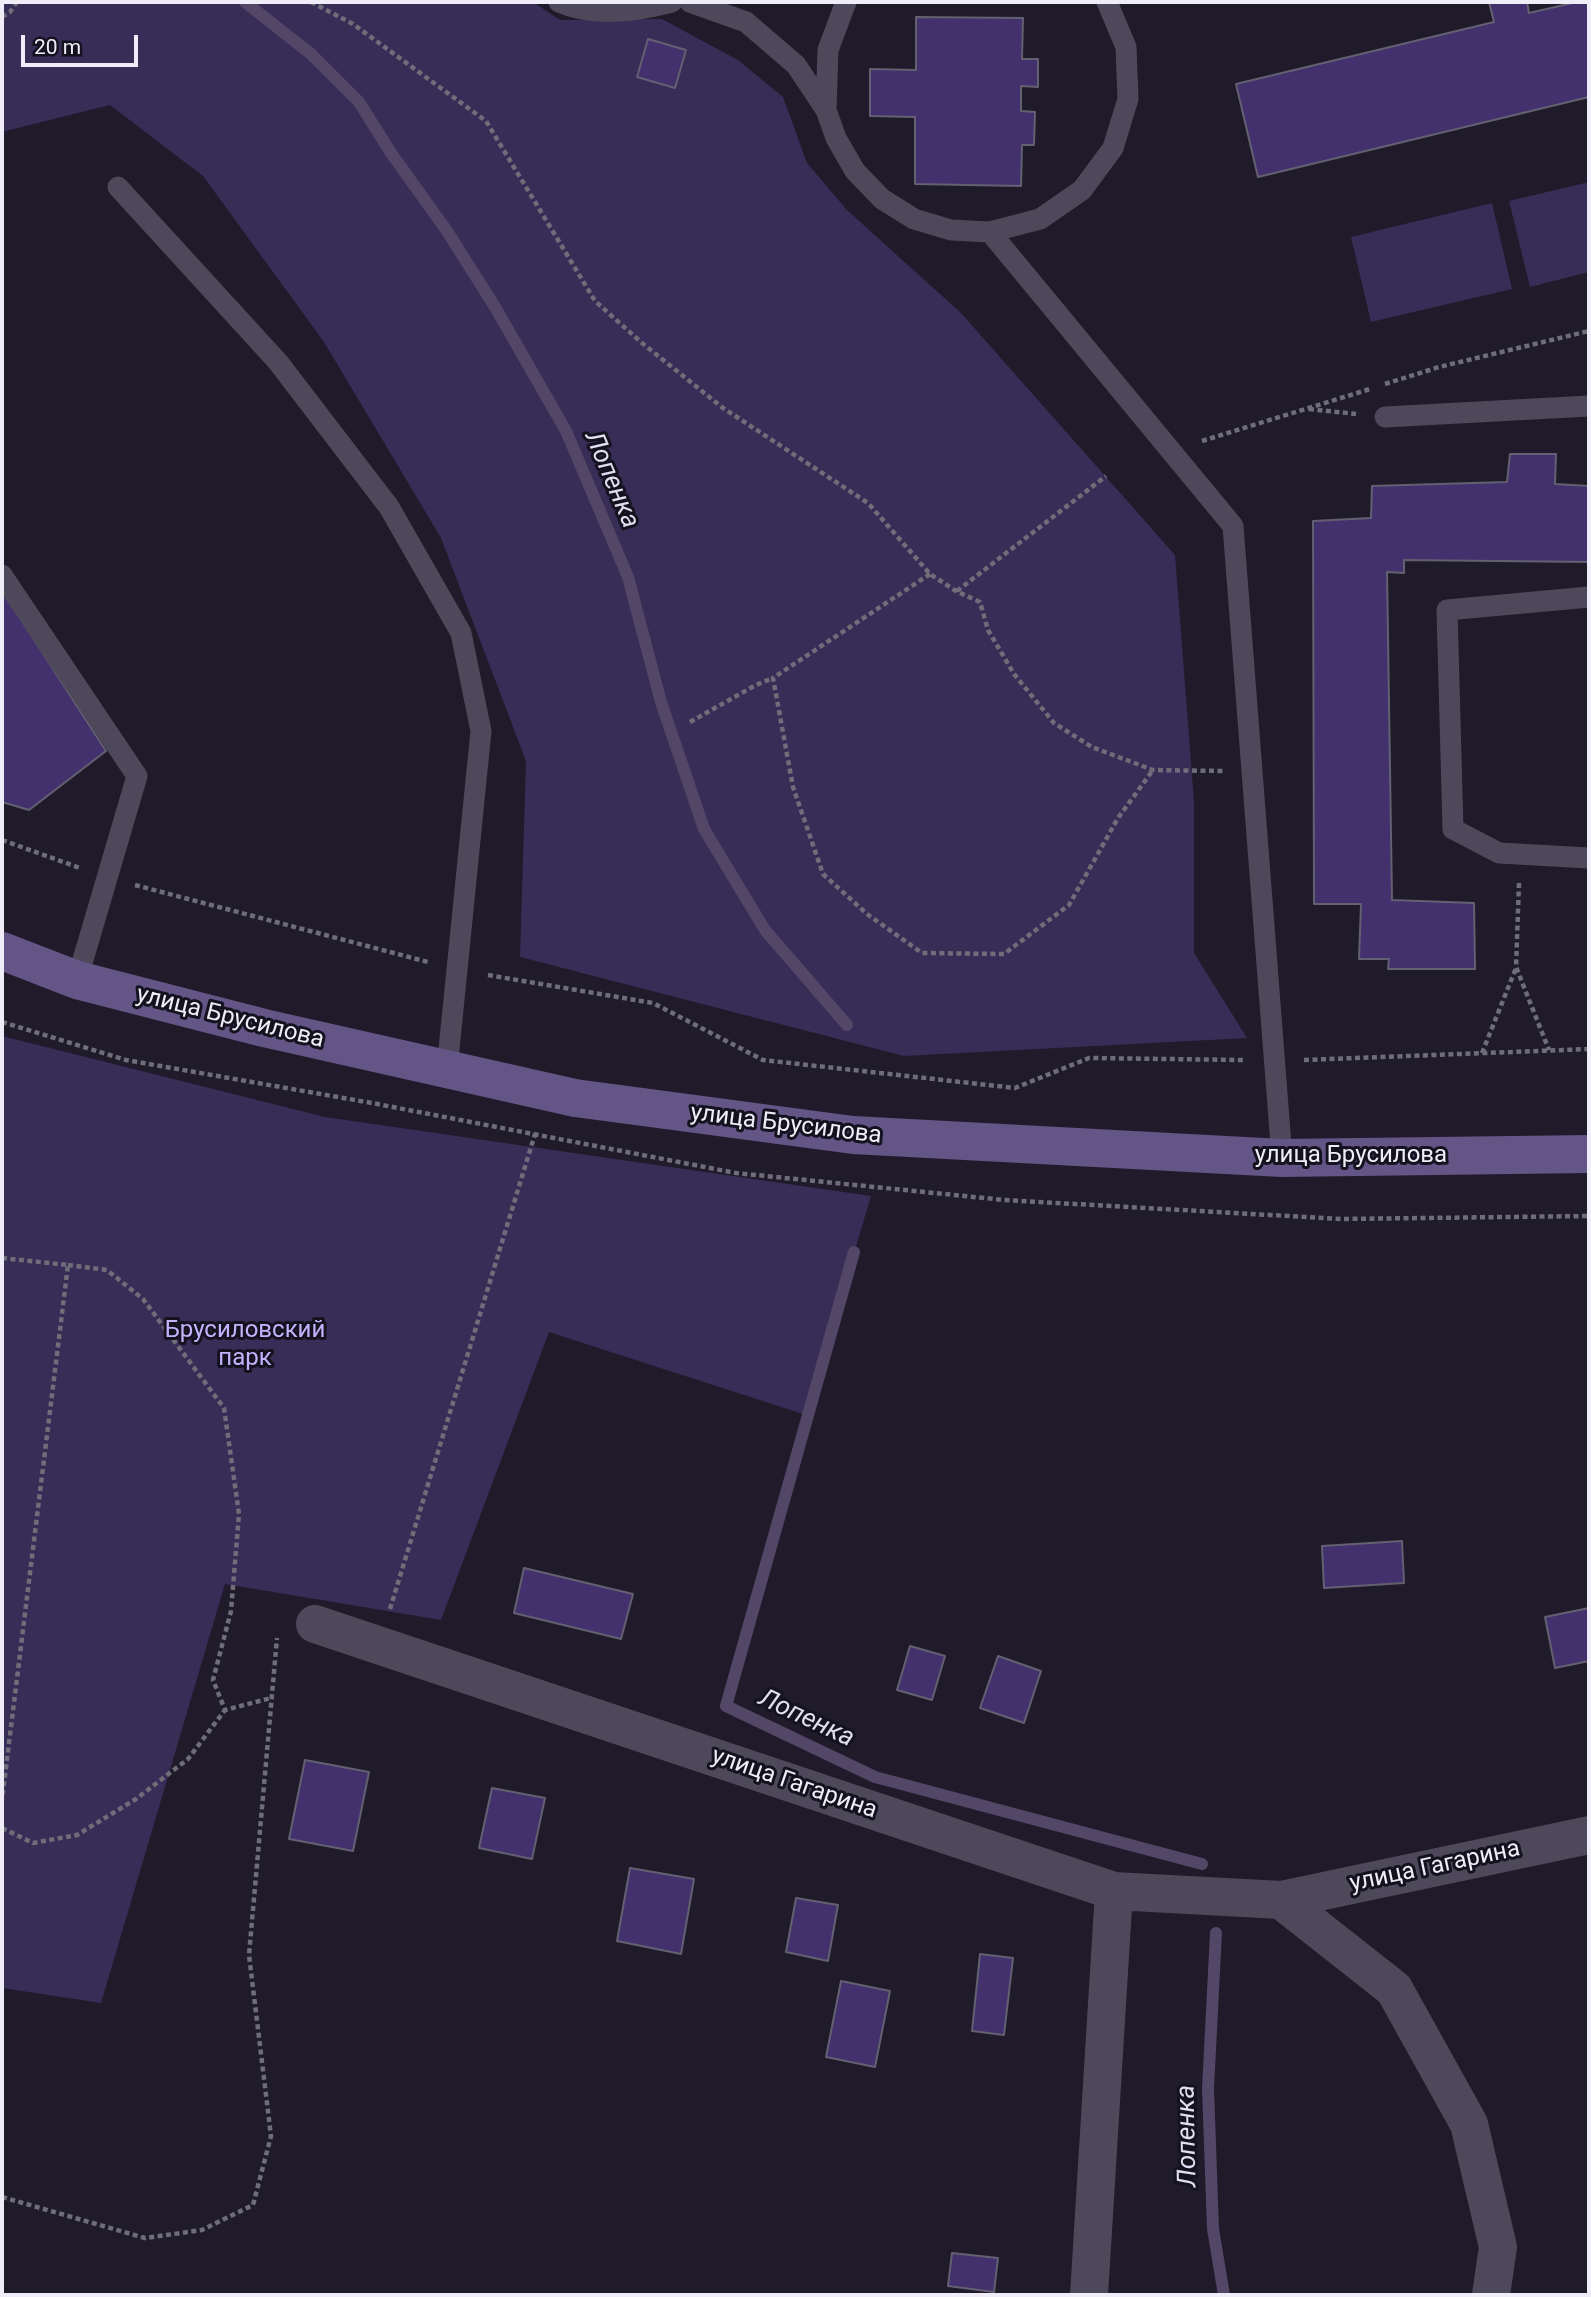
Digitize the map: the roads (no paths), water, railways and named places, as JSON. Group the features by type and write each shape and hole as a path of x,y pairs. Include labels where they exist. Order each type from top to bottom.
{"street":[{"name":"улица Брусилова","path":"2,951 77,980 264,1028 575,1098 853,1135 1282,1158 1589,1154"},
{"name":"улица Гагарина","path":"315,1624 1114,1891 1281,1900 1589,1835"},
{"path":"1089,2295 1114,1891"},
{"path":"1281,1900 1394,1989 1469,2124 1498,2247 1491,2295"}],"lane":[{"path":"559,2 568,6 616,13 673,2"},
{"path":"690,2 746,22 796,65 826,110 836,138 855,172 882,199 914,219 951,230 990,232 1040,219 1082,190 1113,148 1128,99 1126,47 1107,2"},
{"path":"826,110 828,50 846,2"},
{"path":"118,187 278,362 389,507 461,634 481,731 447,1069"},
{"path":"990,232 1233,526 1282,1158"},
{"path":"1385,417 1589,406"},
{"path":"2,575 136,776 77,980"},
{"path":"1589,597 1447,610 1453,829 1499,853 1589,859"}],"waterway":[{"name":"Лопенка","path":"245,2 311,54 359,102 495,307 566,431 628,577 661,702 704,829 765,930 847,1025"},
{"name":"Лопенка","path":"854,1252 726,1706 875,1777 1202,1864"},
{"name":"Лопенка","path":"1216,1933 1208,2088 1213,2229 1224,2295"}],"park label":[{"name":"Брусиловский парк","path":"245,1345"}]}
